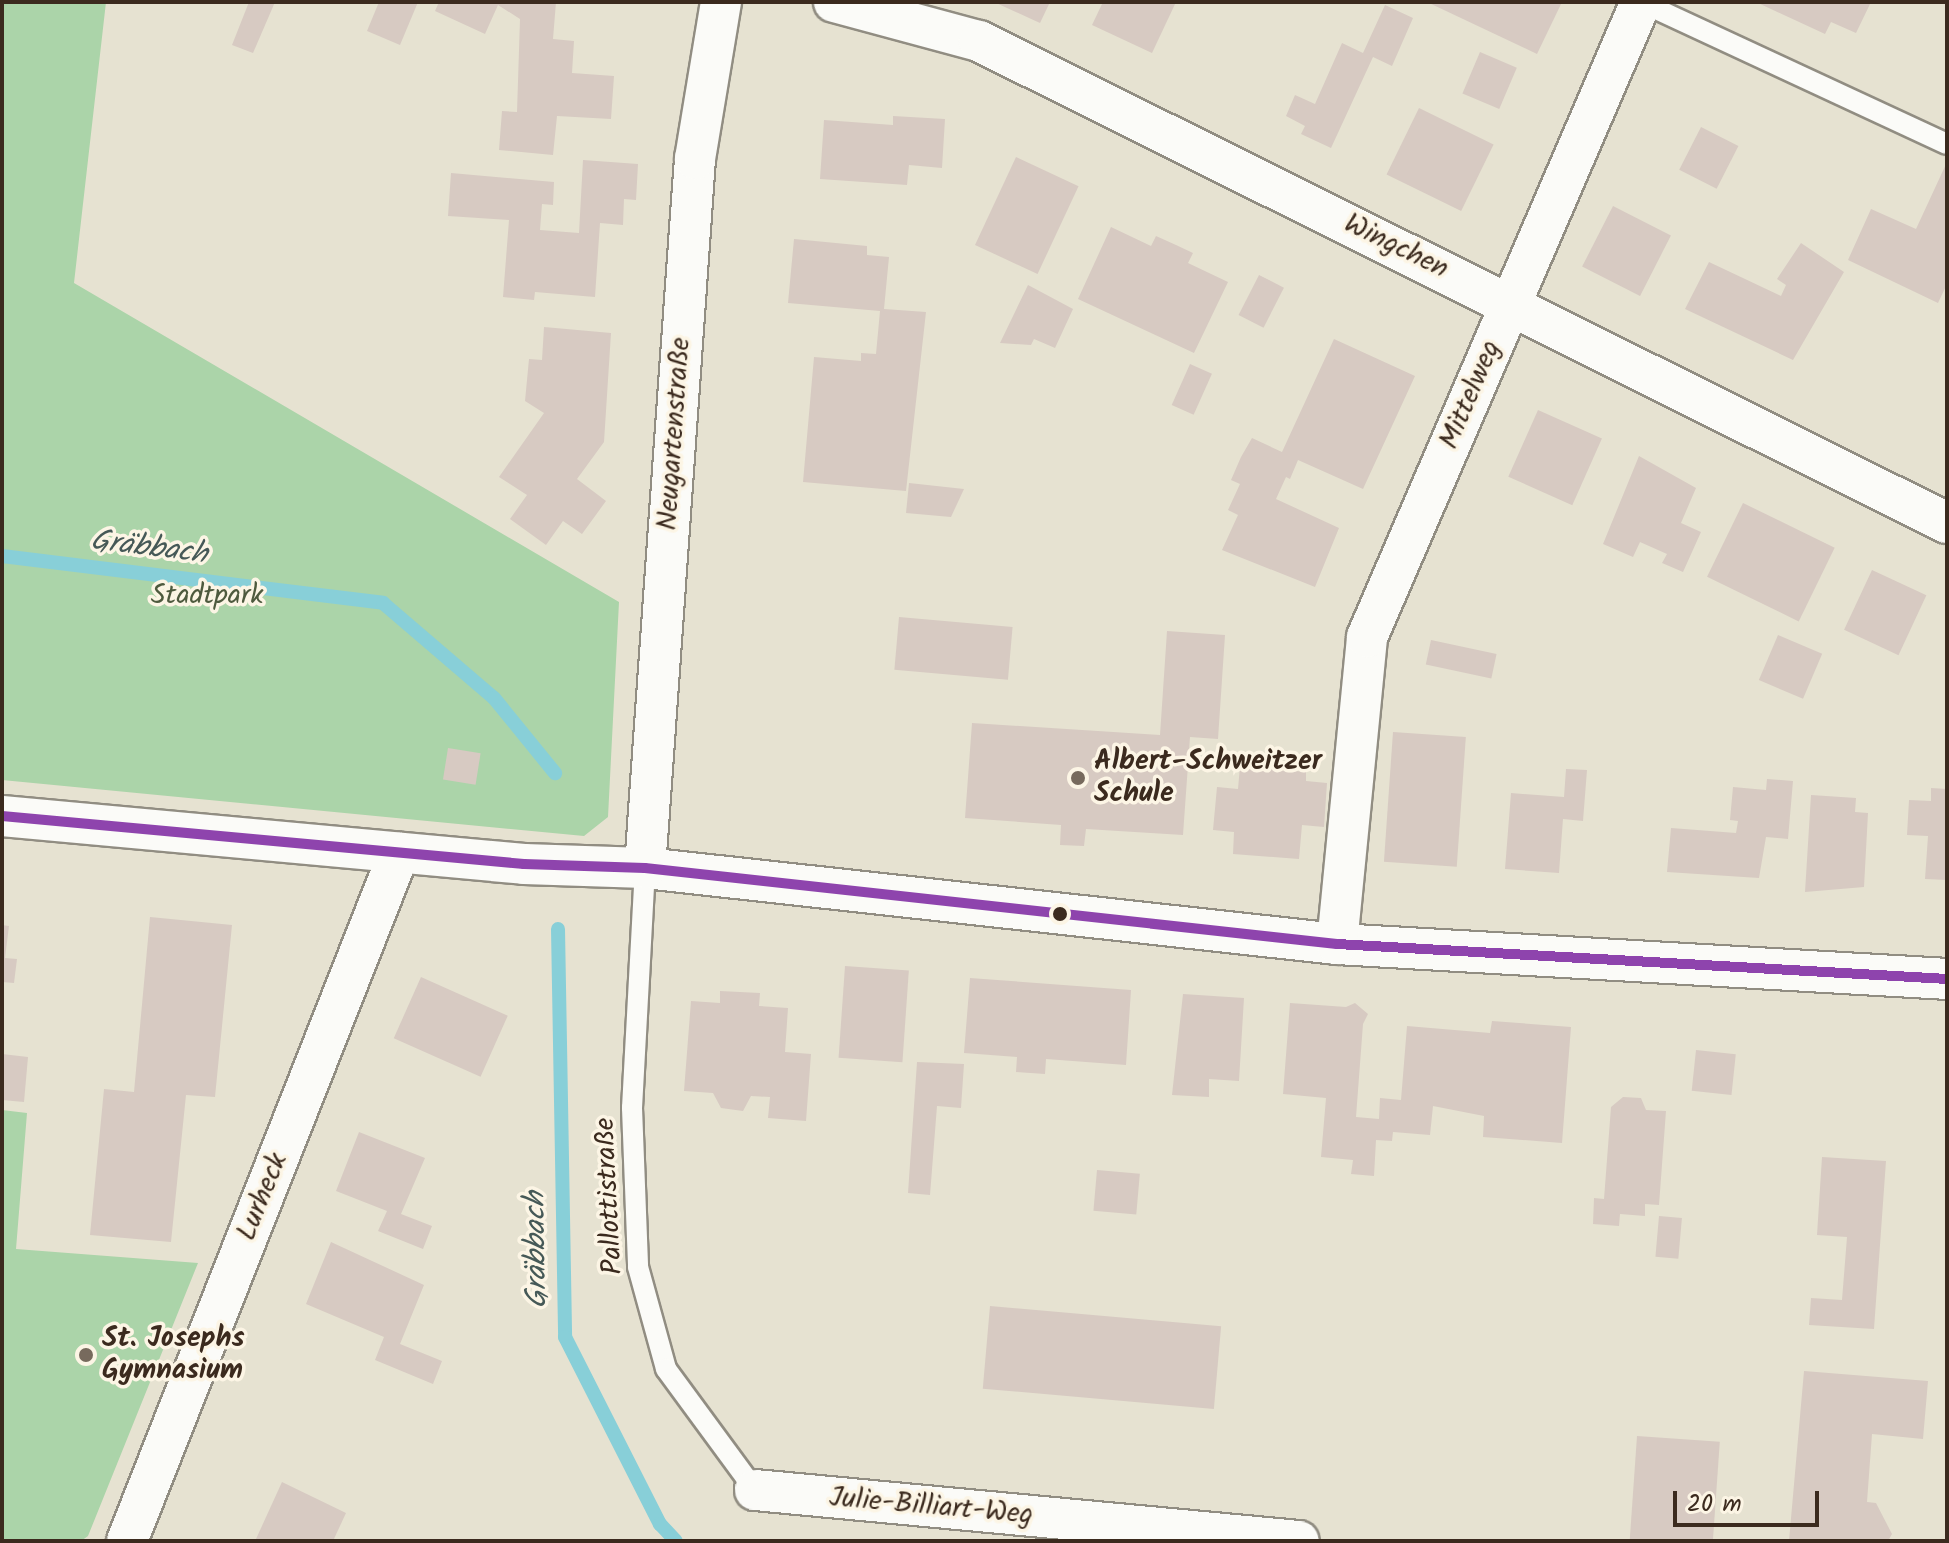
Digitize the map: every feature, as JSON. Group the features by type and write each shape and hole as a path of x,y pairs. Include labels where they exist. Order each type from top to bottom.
{"street":[{"name":"Neugartenstraße","path":"645,868 695,159 721,2"},
{"name":"Wingchen","path":"834,2 979,41 1947,523"},
{"name":"Mittelweg","path":"1337,944 1367,637 1641,2"},
{"path":"2,816 399,853 645,868 1337,944 1947,979"},
{"name":"Lurheck","path":"127,1541 399,853"},
{"name":"Julie-Billiart-Weg","path":"755,1490 1299,1541"}],"lane":[{"path":"1641,2 1947,144"},
{"name":"Pallottistraße","path":"645,868 632,1108 638,1267 666,1369 755,1490"}],"green space":[{"name":"Stadtpark","path":"2,2 106,2 74,283 619,602 608,817 584,836 2,780"},
{"name":"St. Josephs Gymnasium","path":"2,1110 27,1113 16,1249 198,1263 88,1536 81,1541 2,1541"}],"building":[{"path":"249,2 275,2 253,53 232,45"},
{"path":"379,2 418,2 400,45 367,31"},
{"path":"439,2 556,2 553,39 574,41 572,73 614,76 611,119 557,116 553,155 499,150 502,111 517,112 520,19 498,5 485,34 435,11"},
{"path":"994,2 1050,2 1040,23"},
{"path":"1103,2 1176,2 1152,53 1092,25"},
{"path":"1427,2 1562,2 1537,54"},
{"path":"1756,2 1871,2 1856,33 1831,22 1825,34"},
{"path":"1385,5 1413,18 1392,66 1373,57 1331,148 1301,134 1305,126 1286,116 1295,95 1315,104 1342,43 1363,53"},
{"path":"1480,52 1517,68 1499,109 1462,93"},
{"path":"1419,108 1494,144 1461,211 1387,175"},
{"path":"893,116 945,119 942,168 909,165 907,185 820,179 824,120 893,125"},
{"path":"1701,127 1738,146 1717,189 1679,170"},
{"path":"1016,157 1079,186 1038,274 975,245"},
{"path":"583,160 638,164 636,200 624,199 623,225 600,223 595,297 535,292 534,300 503,297 509,220 448,216 451,173 554,182 553,205 542,204 540,230 579,233"},
{"path":"1947,162 1947,284 1938,303 1848,260 1871,209 1916,229"},
{"path":"1613,206 1671,236 1640,296 1582,267"},
{"path":"1111,227 1151,246 1156,236 1176,245 1193,253 1188,263 1228,282 1194,353 1078,299"},
{"path":"794,239 867,246 867,255 889,257 884,309 926,312 906,491 803,482 814,357 861,361 861,353 876,354 880,311 788,303"},
{"path":"1801,243 1844,272 1793,360 1685,309 1709,262 1781,296 1786,285 1777,279"},
{"path":"1259,275 1284,288 1264,328 1239,315"},
{"path":"1028,285 1073,309 1055,348 1034,339 1031,345 1000,343"},
{"path":"544,327 611,333 604,442 577,479 606,501 582,534 563,521 546,545 510,519 527,495 499,477 544,413 525,401 529,359 542,360"},
{"path":"1334,339 1415,376 1363,489 1298,460 1290,479 1286,477 1276,499 1339,528 1315,587 1222,550 1238,515 1228,510 1240,484 1231,480 1241,457 1252,438 1282,452"},
{"path":"1190,364 1212,374 1194,415 1172,405"},
{"path":"1538,410 1602,438 1572,505 1508,477"},
{"path":"1639,456 1696,488 1681,523 1701,532 1683,572 1662,563 1667,554 1640,542 1633,557 1603,544"},
{"path":"909,483 964,489 951,517 906,513"},
{"path":"1743,503 1835,548 1799,621 1707,577"},
{"path":"1872,570 1926,595 1898,655 1844,630"},
{"path":"899,617 1013,627 1008,680 894,670"},
{"name":"Albert-Schweitzer Schule","path":"1167,631 1225,635 1218,739 1190,737 1183,835 1086,829 1084,846 1060,845 1061,825 965,818 972,723 1160,735"},
{"path":"1778,635 1822,654 1803,699 1759,680"},
{"path":"1431,640 1497,654 1491,678 1426,664"},
{"path":"1393,732 1466,737 1457,867 1384,862"},
{"path":"448,748 481,753 476,785 443,780"},
{"path":"1240,766 1306,772 1306,781 1327,783 1324,827 1302,825 1299,859 1233,854 1234,832 1213,830 1217,787 1238,789"},
{"path":"1566,769 1587,770 1583,821 1563,819 1559,873 1505,869 1511,793 1564,797"},
{"path":"1767,779 1793,781 1788,839 1766,837 1759,878 1667,872 1671,828 1736,833 1738,821 1730,820 1733,787 1766,790"},
{"path":"1931,788 1947,789 1947,880 1925,879 1928,836 1907,835 1909,800 1931,801"},
{"path":"1811,795 1856,798 1855,812 1868,813 1864,887 1805,892"},
{"path":"150,917 232,925 215,1097 186,1095 171,1242 90,1235 104,1089 134,1092"},
{"path":"2,925 9,926 5,958 17,959 14,983 2,982"},
{"path":"845,966 909,970 902,1062 839,1058"},
{"path":"421,977 508,1016 481,1077 394,1038"},
{"path":"970,978 1131,990 1126,1065 1046,1059 1045,1074 1016,1072 1017,1057 964,1053"},
{"path":"720,991 760,993 759,1006 788,1008 785,1052 811,1054 806,1121 768,1118 770,1097 751,1096 743,1111 721,1108 713,1093 684,1091 691,1001 720,1003"},
{"path":"1183,994 1244,998 1239,1081 1209,1079 1209,1097 1172,1095"},
{"path":"1290,1003 1346,1007 1355,1003 1368,1014 1363,1024 1356,1117 1379,1119 1380,1098 1401,1100 1407,1026 1490,1033 1492,1021 1571,1027 1562,1143 1483,1137 1484,1116 1433,1106 1430,1135 1393,1132 1392,1141 1376,1140 1374,1176 1351,1174 1353,1160 1321,1157 1326,1098 1283,1094"},
{"path":"1696,1050 1736,1054 1731,1095 1692,1091"},
{"path":"2,1054 28,1057 24,1102 2,1100"},
{"path":"917,1062 964,1064 961,1108 937,1106 930,1195 908,1193"},
{"path":"1623,1097 1641,1098 1646,1110 1666,1111 1659,1205 1645,1204 1645,1216 1620,1214 1619,1226 1593,1224 1594,1198 1604,1199 1611,1107"},
{"path":"359,1132 425,1158 401,1214 432,1226 423,1249 378,1231 387,1211 336,1191"},
{"path":"1822,1157 1886,1161 1874,1329 1809,1325 1811,1298 1842,1300 1847,1237 1817,1235"},
{"path":"1097,1170 1140,1174 1136,1215 1093,1211"},
{"path":"1659,1216 1682,1218 1678,1259 1655,1257"},
{"path":"331,1242 424,1285 400,1344 442,1361 433,1384 375,1360 384,1337 306,1304"},
{"path":"990,1306 1221,1326 1214,1409 983,1389"},
{"path":"1804,1371 1928,1381 1923,1439 1872,1434 1867,1502 1876,1503 1892,1534 1888,1541 1789,1541"},
{"path":"1637,1436 1720,1442 1713,1541 1630,1541"},
{"path":"282,1482 346,1513 333,1541 256,1539"}],"waterway":[{"name":"Gräbbach","path":"2,556 383,603 494,698 555,773"},
{"name":"Gräbbach","path":"558,929 565,1337 660,1524 676,1541"}],"transit line":[{"path":"2,816 524,864 645,868 1337,944 1947,979"}],"place":[{"name":"Albert-Schweitzer Schule","path":"1078,778"},
{"name":"St. Josephs Gymnasium","path":"86,1355"}]}
